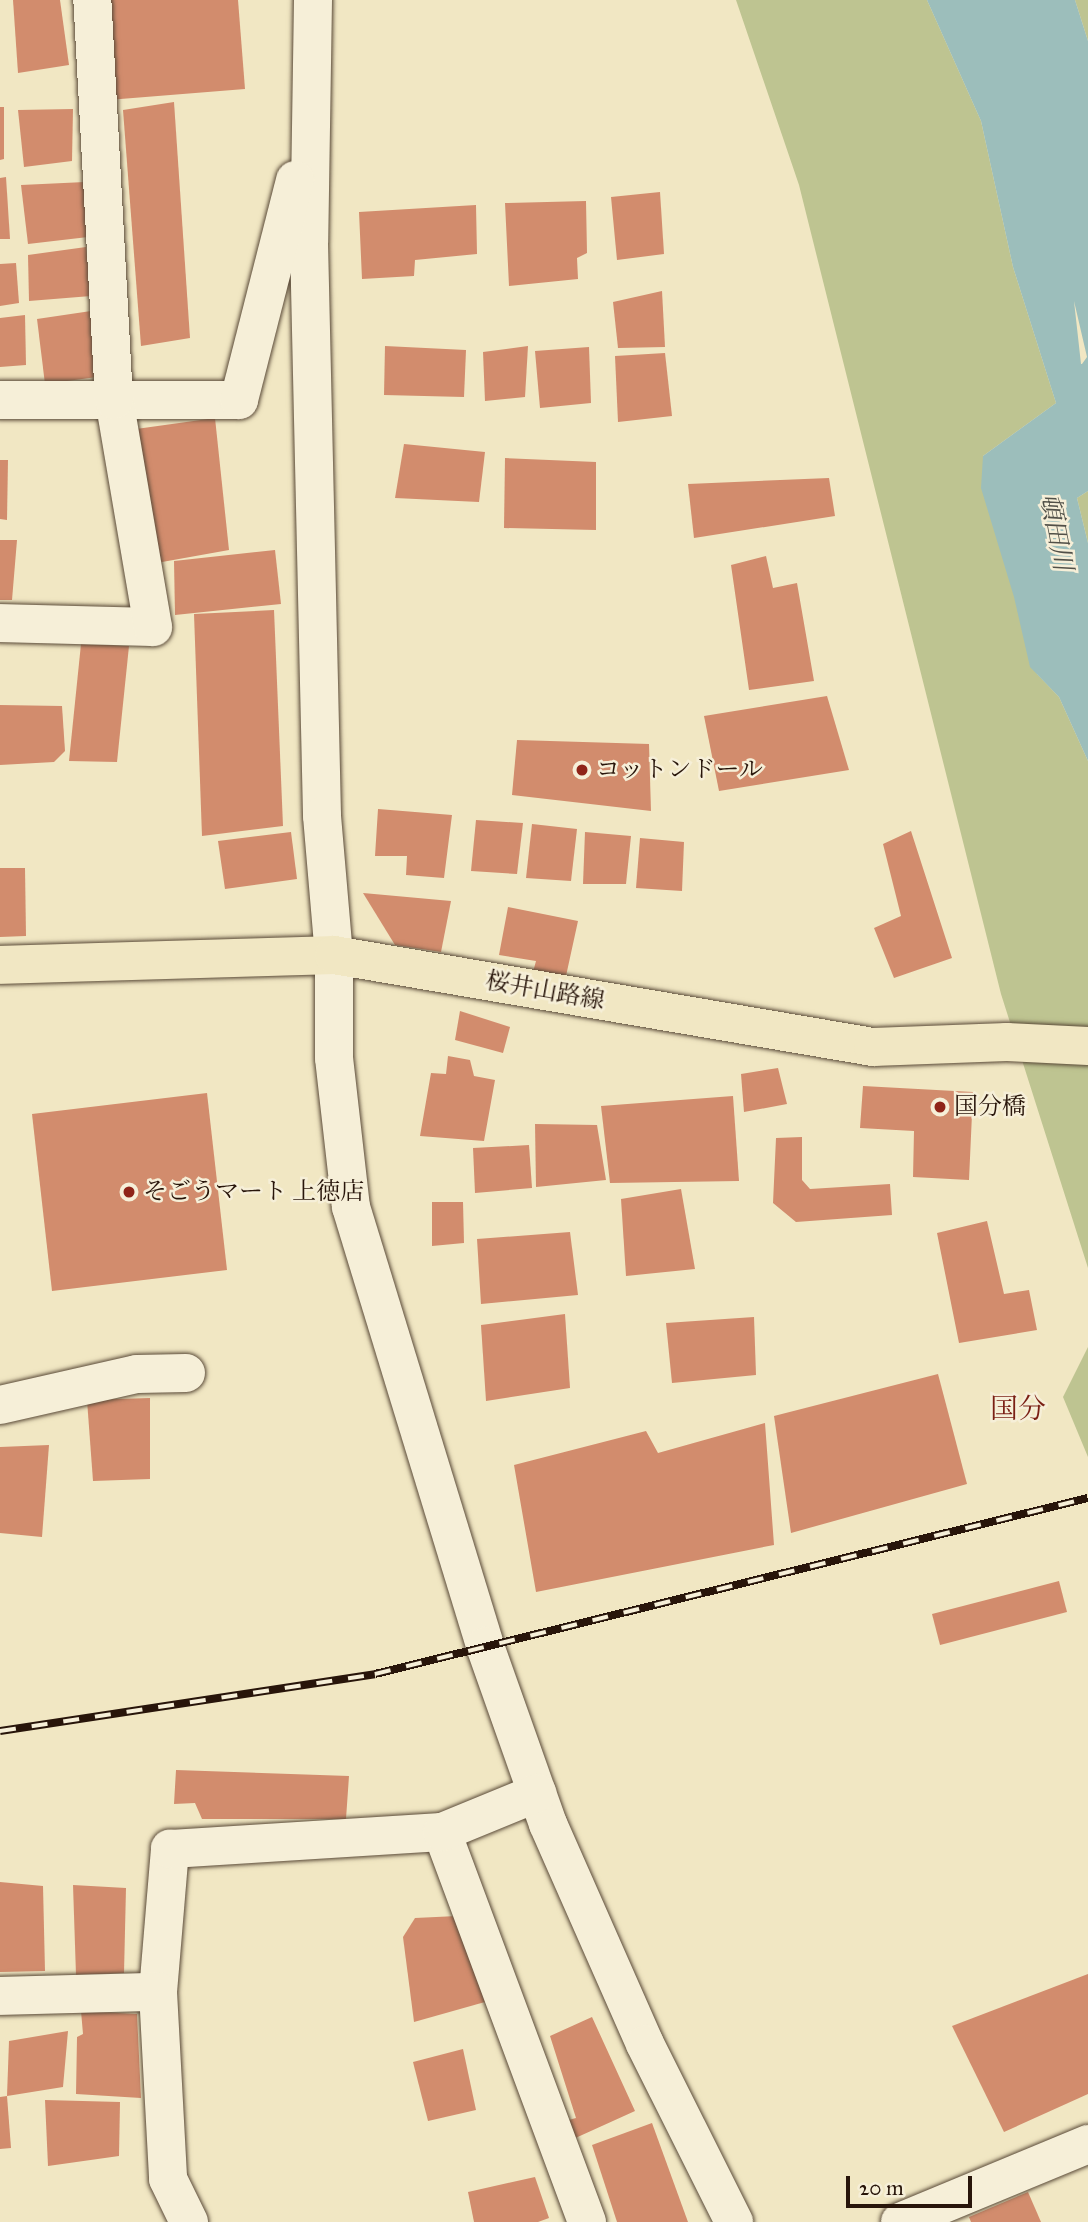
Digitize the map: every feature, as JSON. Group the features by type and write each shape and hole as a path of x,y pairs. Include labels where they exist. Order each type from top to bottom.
{"main road":[{"name":"桜井山路線","path":"0,965 334,955 873,1047 1007,1042 1088,1046"}],"street":[{"path":"0,623 153,626 114,400 92,0"},
{"path":"313,0 309,242 322,816 334,955 334,1058 351,1207 485,1646 537,1793 645,2045 734,2222"},
{"path":"0,400 239,400 311,117"},
{"path":"0,1405 137,1374 187,1373"},
{"path":"189,2222 168,2179 158,1992 170,1849 442,1832 537,1793"},
{"path":"442,1832 587,2222"},
{"path":"0,1996 158,1992"},
{"path":"900,2222 1088,2144"}],"green space":[{"path":"736,0 927,0 981,121 1013,267 1056,403 983,456 1037,674 1059,697 1088,761 1088,1268 1001,994 799,185"},
{"path":"1075,0 1088,0 1088,41"},
{"path":"1088,491 1088,543 1077,498"},
{"path":"1088,1347 1088,1457 1063,1397"}],"water":[{"name":"頓田川","path":"927,0 1075,0 1088,41 1088,491 1077,498 1088,543 1088,761 1059,697 1030,667 1014,597 981,488 983,456 1056,403 1013,267 981,121","holes":["1074,301 1087,357 1081,364"]}],"building":[{"path":"13,0 60,0 69,65 18,73"},
{"path":"107,0 238,0 245,89 108,100"},
{"path":"174,102 190,338 141,346 123,110"},
{"path":"0,107 4,107 4,159 0,160"},
{"path":"73,109 72,161 24,167 18,110"},
{"path":"6,177 10,239 0,239 0,178"},
{"path":"85,182 88,237 28,244 21,185"},
{"path":"660,192 664,254 617,260 611,197"},
{"path":"586,201 587,253 577,258 578,279 509,286 505,203"},
{"path":"476,205 477,254 415,260 414,276 362,279 359,212"},
{"path":"86,247 91,296 29,301 28,255"},
{"path":"16,263 19,303 0,306 0,264"},
{"path":"662,291 665,347 618,348 613,302"},
{"path":"91,311 97,377 45,384 37,319"},
{"path":"25,315 26,365 0,367 0,318"},
{"path":"385,346 466,350 464,397 384,395"},
{"path":"528,346 525,397 485,401 483,352"},
{"path":"589,347 591,403 540,408 535,351"},
{"path":"665,353 672,416 618,422 615,356"},
{"path":"215,418 229,550 151,564 129,430"},
{"path":"404,444 485,452 479,502 395,498"},
{"path":"505,458 596,462 596,530 504,528"},
{"path":"0,460 8,460 7,520 0,519"},
{"path":"829,478 835,516 694,538 688,484"},
{"path":"0,540 17,540 12,600 0,600"},
{"path":"275,550 281,604 175,615 174,561"},
{"path":"766,556 773,588 797,583 814,681 749,690 731,565"},
{"path":"274,610 283,826 202,836 194,614"},
{"path":"81,644 129,646 117,762 69,761"},
{"path":"827,696 849,770 719,791 704,716"},
{"path":"0,705 62,706 65,751 54,762 0,765"},
{"name":"コットンドール","path":"517,740 649,744 651,811 512,795"},
{"path":"378,809 452,815 444,878 406,875 407,856 375,856"},
{"path":"476,820 523,823 517,874 471,871"},
{"path":"532,824 577,829 571,881 526,878"},
{"path":"911,831 952,958 894,978 874,928 901,916 883,844"},
{"path":"291,832 297,879 225,889 218,841"},
{"path":"585,832 631,836 626,884 583,884"},
{"path":"640,838 684,842 682,891 636,888"},
{"path":"0,868 25,868 26,936 0,937"},
{"path":"363,893 451,901 441,952 395,945"},
{"path":"508,907 578,921 566,976 533,972 536,961 499,955"},
{"path":"460,1011 510,1027 503,1053 455,1040"},
{"path":"448,1056 470,1060 474,1076 495,1080 484,1141 420,1136 431,1073 446,1074"},
{"path":"778,1068 787,1104 744,1112 741,1074"},
{"path":"863,1086 973,1092 969,1180 913,1177 914,1131 860,1128"},
{"name":"そごうマート 上徳店","path":"207,1093 227,1270 52,1291 32,1114"},
{"path":"733,1096 739,1181 610,1183 601,1106"},
{"path":"535,1124 597,1125 606,1180 536,1187"},
{"path":"802,1137 802,1180 810,1189 890,1184 892,1215 796,1222 773,1203 776,1138"},
{"path":"529,1145 532,1188 475,1193 473,1148"},
{"path":"681,1189 695,1269 626,1276 621,1199"},
{"path":"432,1202 463,1202 464,1243 432,1246"},
{"path":"987,1221 1004,1294 1029,1290 1037,1330 959,1343 937,1233"},
{"path":"570,1232 578,1295 481,1304 477,1239"},
{"path":"565,1314 570,1388 486,1401 481,1325"},
{"path":"754,1317 756,1375 672,1383 666,1323"},
{"path":"938,1374 967,1484 791,1533 774,1416"},
{"path":"150,1398 150,1479 93,1481 87,1400"},
{"path":"765,1423 774,1545 536,1592 514,1465 646,1431 658,1453"},
{"path":"49,1445 42,1537 0,1533 0,1447"},
{"path":"1059,1581 1067,1612 940,1645 932,1614"},
{"path":"176,1770 349,1776 346,1819 202,1819 195,1803 174,1804"},
{"path":"0,1882 43,1886 45,1971 0,1972"},
{"path":"73,1885 126,1888 124,1973 76,1975"},
{"path":"457,1916 492,2000 414,2022 403,1937 415,1918"},
{"path":"1088,1974 1088,2094 1004,2132 952,2026"},
{"path":"81,2011 137,2014 141,2098 76,2094 77,2037 83,2034"},
{"path":"592,2017 635,2111 571,2140 565,2121 576,2118 550,2036"},
{"path":"68,2031 63,2087 7,2096 9,2041"},
{"path":"463,2049 476,2110 428,2121 413,2062"},
{"path":"7,2096 11,2148 0,2149 0,2097"},
{"path":"45,2100 120,2102 119,2156 48,2166"},
{"path":"652,2123 688,2222 617,2222 592,2145"},
{"path":"535,2177 549,2218 538,2222 474,2222 468,2192"},
{"path":"1028,2192 1041,2222 971,2222 969,2217"}],"railway":[{"path":"0,1731 375,1674 1088,1498"}],"place":[{"name":"コットンドール","path":"582,770"},
{"name":"国分橋","path":"940,1107"},
{"name":"そごうマート 上徳店","path":"129,1192"}],"district":[{"name":"国分","path":"1018,1409"}]}
